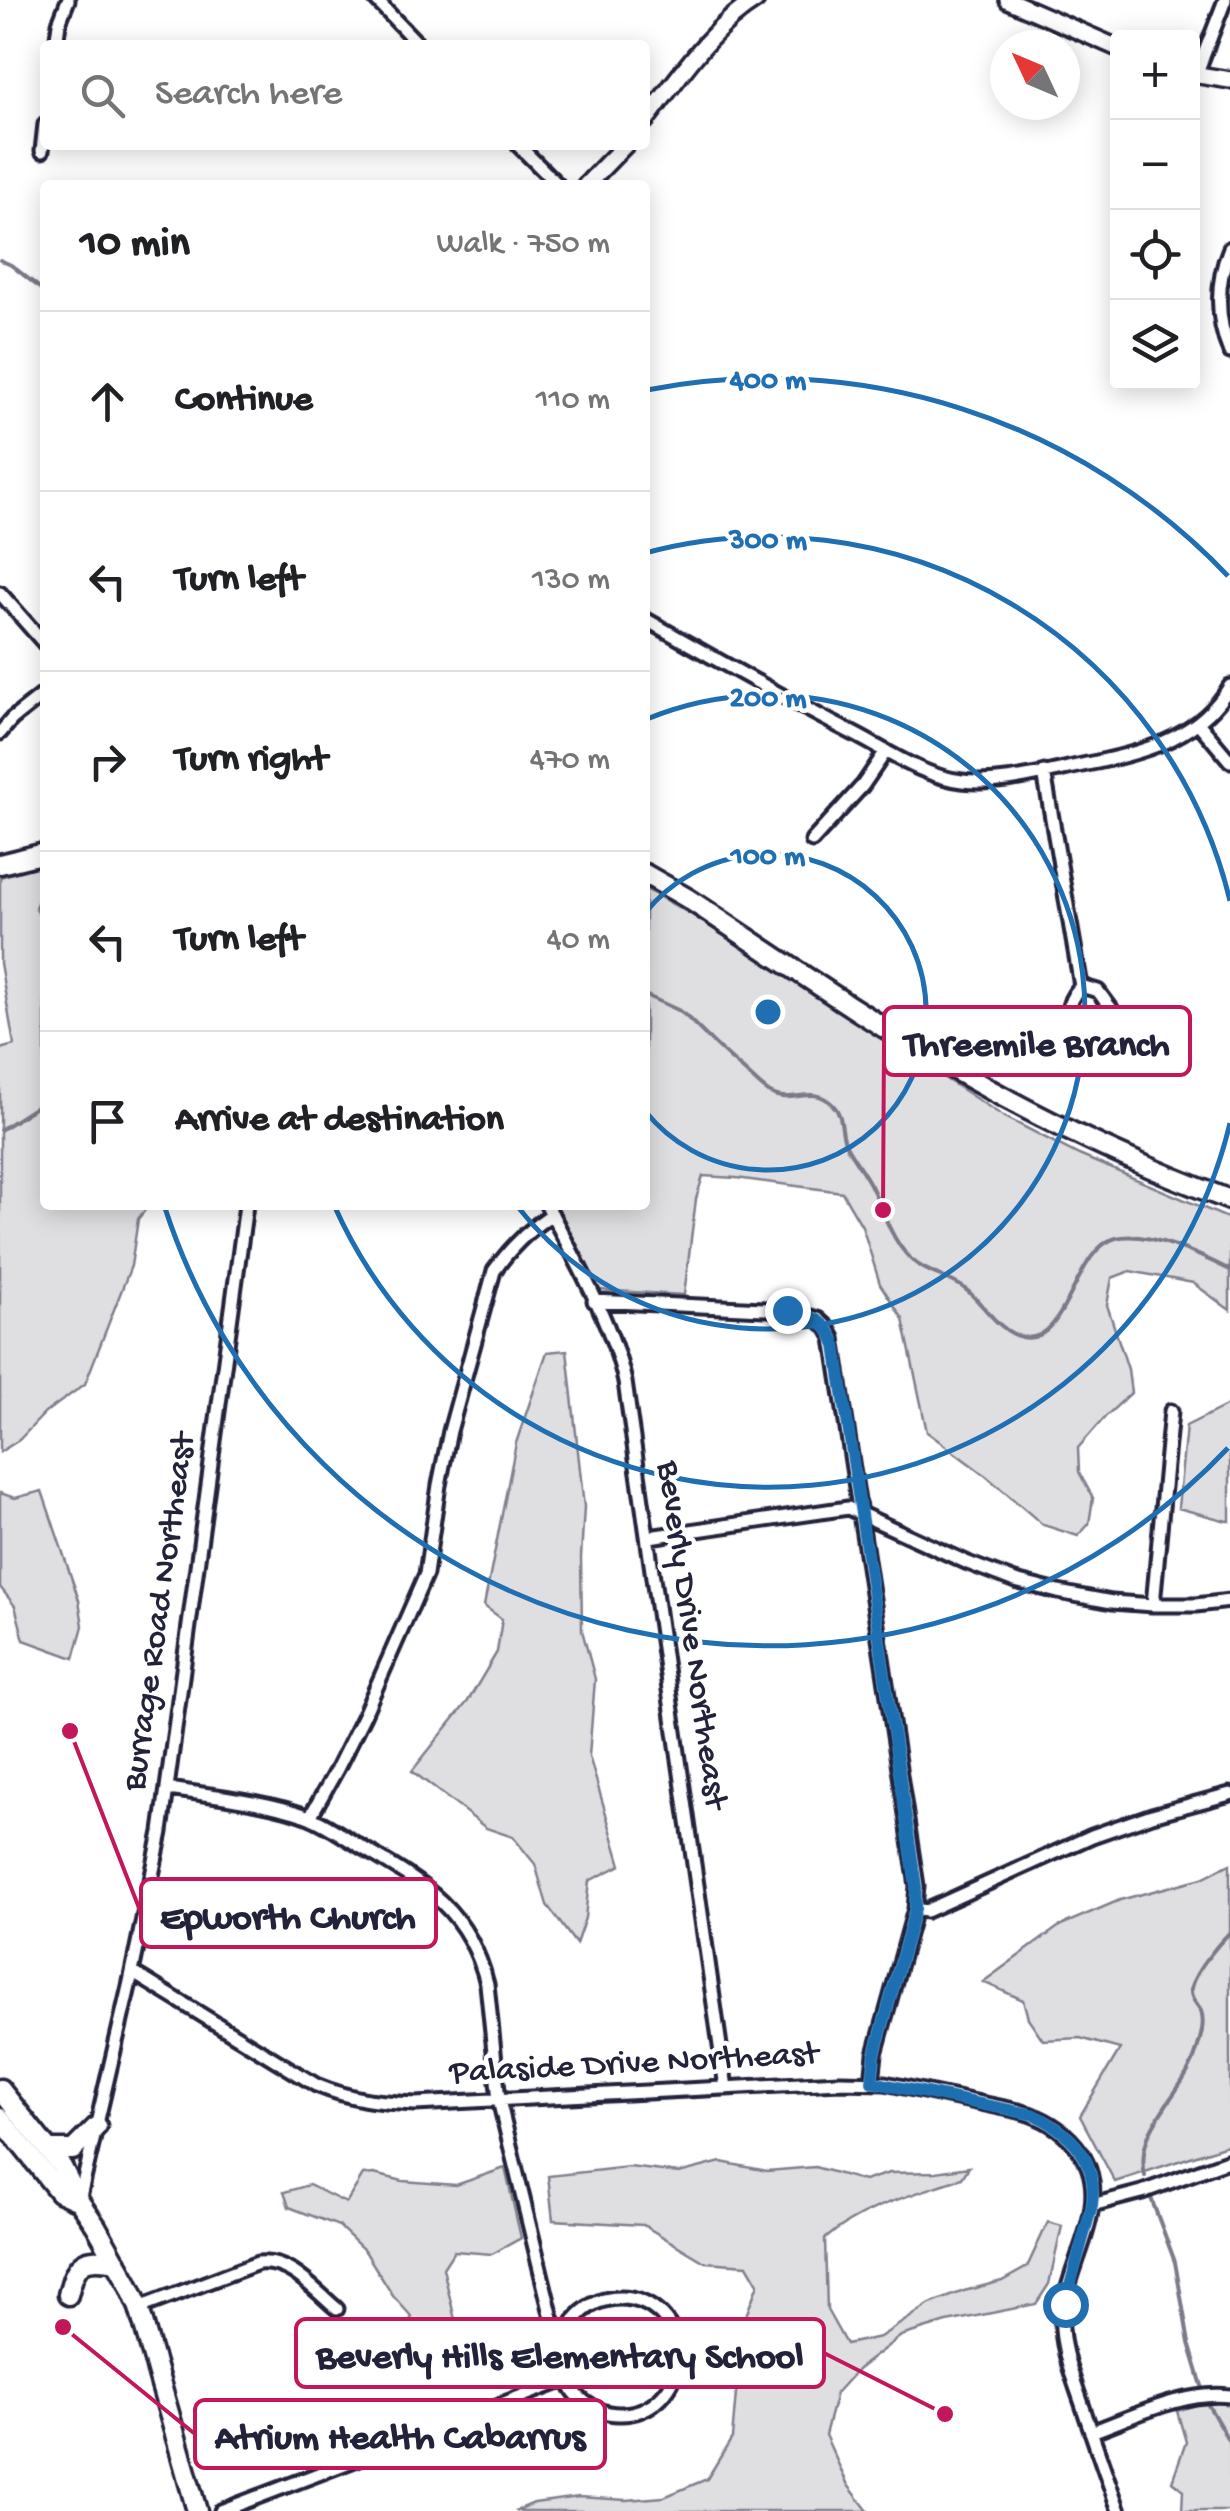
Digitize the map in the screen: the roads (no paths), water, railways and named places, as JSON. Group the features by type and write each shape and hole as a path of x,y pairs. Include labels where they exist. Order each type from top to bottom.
{"main road":[{"path":"0,864 40,854"},
{"path":"650,877 954,1070 1141,1164 1230,1200"},
{"path":"0,2089 62,2166 139,2308 197,2511"},
{"path":"0,2118 59,2192 79,2200"},
{"path":"49,2150 73,2150 97,2126"},
{"path":"68,2295 81,2263 93,2259 117,2262"}],"street":[{"path":"57,40 68,0"},
{"path":"376,0 414,40"},
{"path":"650,115 708,42 756,0"},
{"path":"1008,0 1110,45"},
{"path":"1200,60 1225,0"},
{"path":"1200,75 1230,80"},
{"path":"523,150 553,180"},
{"path":"591,180 620,150"},
{"path":"1230,248 1221,274 1220,301 1230,352"},
{"path":"0,593 40,638"},
{"path":"650,623 934,775 962,781 985,782 1044,772 1156,747 1199,724 1220,704 1230,686"},
{"path":"0,733 40,697"},
{"path":"1220,704 1230,716"},
{"path":"1199,724 1230,760"},
{"path":"812,842 862,785 886,750"},
{"path":"1044,772 1081,986"},
{"path":"1081,986 1098,991 1112,1010 1111,1023 1100,1034 1080,1034 1072,1028 1067,1014 1073,995 1081,986"},
{"name":"Burrage Road Northeast","path":"79,2200 162,1832 245,1210"},
{"path":"310,1818 364,1715 426,1574 450,1432 494,1271 507,1252 549,1210"},
{"name":"Beverly Drive Northeast","path":"549,1210 622,1363 726,2088"},
{"path":"594,1300 787,1310 828,1327 836,1345 916,1886 915,1909 875,2054 872,2082"},
{"path":"1153,1606 1171,1411"},
{"path":"649,1536 848,1508 1014,1581 1112,1602 1153,1606 1230,1601"},
{"path":"168,1789 260,1803 310,1818 416,1879 460,1922 474,1944 487,1984 499,2100 552,2318 564,2341"},
{"path":"915,1909 926,1910 1092,1836 1230,1794"},
{"name":"Palaside Drive Northeast","path":"132,1972 316,2085 367,2101 415,2104 872,2082 1019,2111 1052,2124 1088,2163 1094,2182 1092,2205 1062,2317 1068,2365 1119,2511"},
{"path":"1092,2205 1142,2192 1230,2160"},
{"path":"139,2308 267,2262 292,2270 337,2309"},
{"path":"612,2298 626,2298 651,2307 676,2338 674,2378 650,2406 610,2413 580,2398 567,2379 562,2354 569,2328 587,2308 612,2298"},
{"path":"221,2511 567,2379"},
{"path":"1092,2432 1190,2397 1230,2396"}],"waterway":[{"path":"0,260 40,288"},
{"path":"40,898 36,907 40,915"},
{"path":"650,997 686,1016 770,1093 818,1096 833,1105 847,1147 901,1248 922,1267 964,1288 1013,1334 1037,1336 1050,1327 1090,1260 1116,1238 1159,1241 1230,1270"},
{"path":"0,1130 40,1104"},
{"path":"1145,2176 1143,2159 1152,2128 1188,2071 1200,2039 1202,2016 1192,1996 1192,1984 1230,1932"},
{"path":"1151,2198 1175,2262 1189,2343 1202,2386"},
{"path":"1207,2403 1230,2443"}],"place":[{"name":"Threemile Branch","path":"883,1210"},
{"name":"Epworth Church","path":"70,1731"},
{"name":"Atrium Health Cabarrus","path":"63,2327"},
{"name":"Beverly Hills Elementary School","path":"945,2414"}]}
